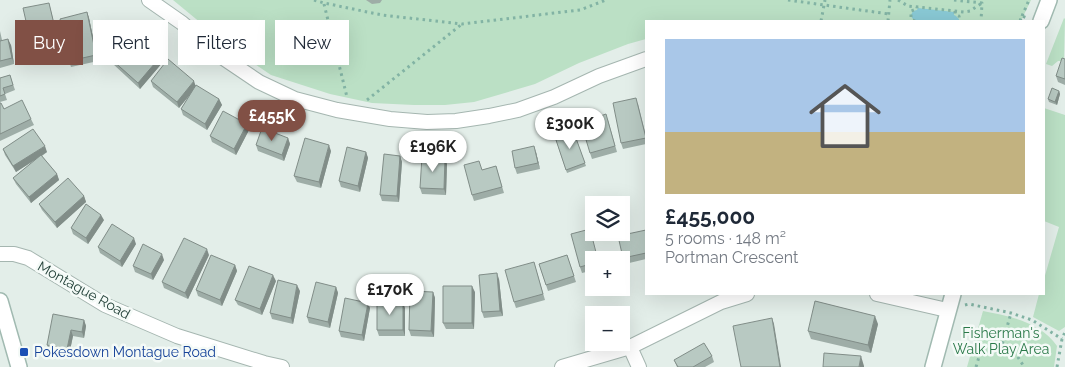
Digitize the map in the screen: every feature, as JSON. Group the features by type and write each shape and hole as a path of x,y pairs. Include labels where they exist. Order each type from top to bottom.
{"street":[{"path":"150,0 219,55 259,82 295,99 337,110 390,119 456,122 518,110 554,97 599,76 645,59"},
{"path":"1041,20 1049,0"},
{"name":"Montague Road","path":"0,254 14,254 28,258 105,305 177,336 282,367"},
{"path":"639,367 630,347 722,302 744,295"},
{"path":"881,295 948,310"},
{"path":"933,367 952,295"},
{"path":"0,301 19,367"},
{"path":"562,367 616,351"}],"path":[{"path":"314,0 382,15 462,24 580,10 606,0"},
{"path":"788,0 824,2 889,14"},
{"path":"888,20 890,0"},
{"path":"898,0 908,6 955,11 970,11 982,3"},
{"path":"954,0 982,3"},
{"path":"1022,16 1029,0"},
{"path":"821,20 824,2"},
{"path":"324,3 351,112 462,24"},
{"path":"981,20 982,3"},
{"path":"912,20 910,14 917,7"},
{"path":"955,11 960,20"},
{"path":"948,310 969,304 1011,313 1032,320 1062,339"},
{"path":"1000,352 1011,313"},
{"path":"1057,367 1065,332"},
{"path":"976,367 981,350 1016,354 1023,365 1022,367"}],"green space":[{"path":"173,0 1031,0 1021,20 645,20 645,39 579,63 535,84 474,102 445,105 372,103 330,94 271,75 256,65 265,65 265,20 197,20"},
{"path":"1064,18 1064,61 1058,61 1052,66 1046,64"},
{"path":"1045,108 1065,115 1065,327 1059,331 1033,317 1039,295 1045,295 1045,276 1059,227 1045,221"},
{"name":"Fisherman's Walk Play Area","path":"983,311 1024,321 1042,331 1057,346 1054,367 967,367"}],"water":[{"path":"918,8 954,12 954,15 959,20 915,20 911,15 913,11"}],"building":[{"path":"49,3 53,20 26,20 23,8"},
{"path":"87,12 93,41 93,56 83,58 83,20 60,19"},
{"path":"8,39 12,58 0,61 0,41"},
{"path":"1062,58 1065,59 1065,79 1056,76"},
{"path":"168,59 194,81 177,102 151,81 163,65 168,65"},
{"path":"118,65 153,65 138,83"},
{"path":"10,75 13,85 3,88 5,94 0,96 0,78"},
{"path":"196,85 219,99 205,124 181,109"},
{"path":"1052,88 1059,91 1055,102 1048,99"},
{"path":"636,98 645,138 621,143 613,103"},
{"path":"22,100 31,119 0,134 0,103 4,109"},
{"path":"223,111 247,124 234,149 210,136"},
{"path":"606,114 615,146 590,153 581,123"},
{"path":"262,128 288,138 282,155 256,145"},
{"path":"33,129 45,146 13,166 3,149"},
{"path":"573,130 585,163 566,170 555,137"},
{"path":"305,138 329,145 319,182 294,176"},
{"path":"534,146 538,163 515,168 512,151"},
{"path":"347,147 366,152 358,186 339,181"},
{"path":"384,154 400,156 397,196 380,195"},
{"path":"41,155 57,174 29,197 13,178"},
{"path":"422,156 445,158 444,189 420,188"},
{"path":"479,161 482,170 496,166 502,187 472,195 464,165"},
{"path":"68,178 84,196 55,222 39,204"},
{"path":"86,204 101,215 86,238 71,228"},
{"path":"112,224 134,238 120,261 98,247"},
{"path":"585,230 585,241 593,241 596,251 585,251 585,266 580,267 571,234"},
{"path":"645,230 645,253 630,256 630,251 621,251 619,241 630,241 630,233"},
{"path":"184,238 207,249 185,293 162,282"},
{"path":"143,244 162,254 151,274 133,266"},
{"path":"211,255 235,265 220,300 196,290"},
{"path":"567,255 574,276 546,285 539,264"},
{"path":"534,262 543,294 514,302 505,270"},
{"path":"249,266 273,275 260,309 235,300"},
{"path":"497,273 500,311 482,312 479,275"},
{"path":"278,280 297,285 291,318 270,313"},
{"path":"316,282 336,287 328,322 307,317"},
{"path":"443,286 472,286 472,323 443,323"},
{"path":"410,291 433,292 431,331 409,330"},
{"path":"345,298 368,303 362,335 339,331"},
{"path":"815,301 875,316 868,345 808,331"},
{"path":"377,302 403,302 403,330 377,330"},
{"path":"53,314 84,320 82,332 71,330 67,349 47,345"},
{"path":"772,318 780,367 741,367 733,326"},
{"path":"704,343 712,356 693,367 678,367 674,360"},
{"path":"824,353 861,356 859,367 823,367"}],"place":[{"name":"Pokesdown Montague Road","path":"24,352"}]}
